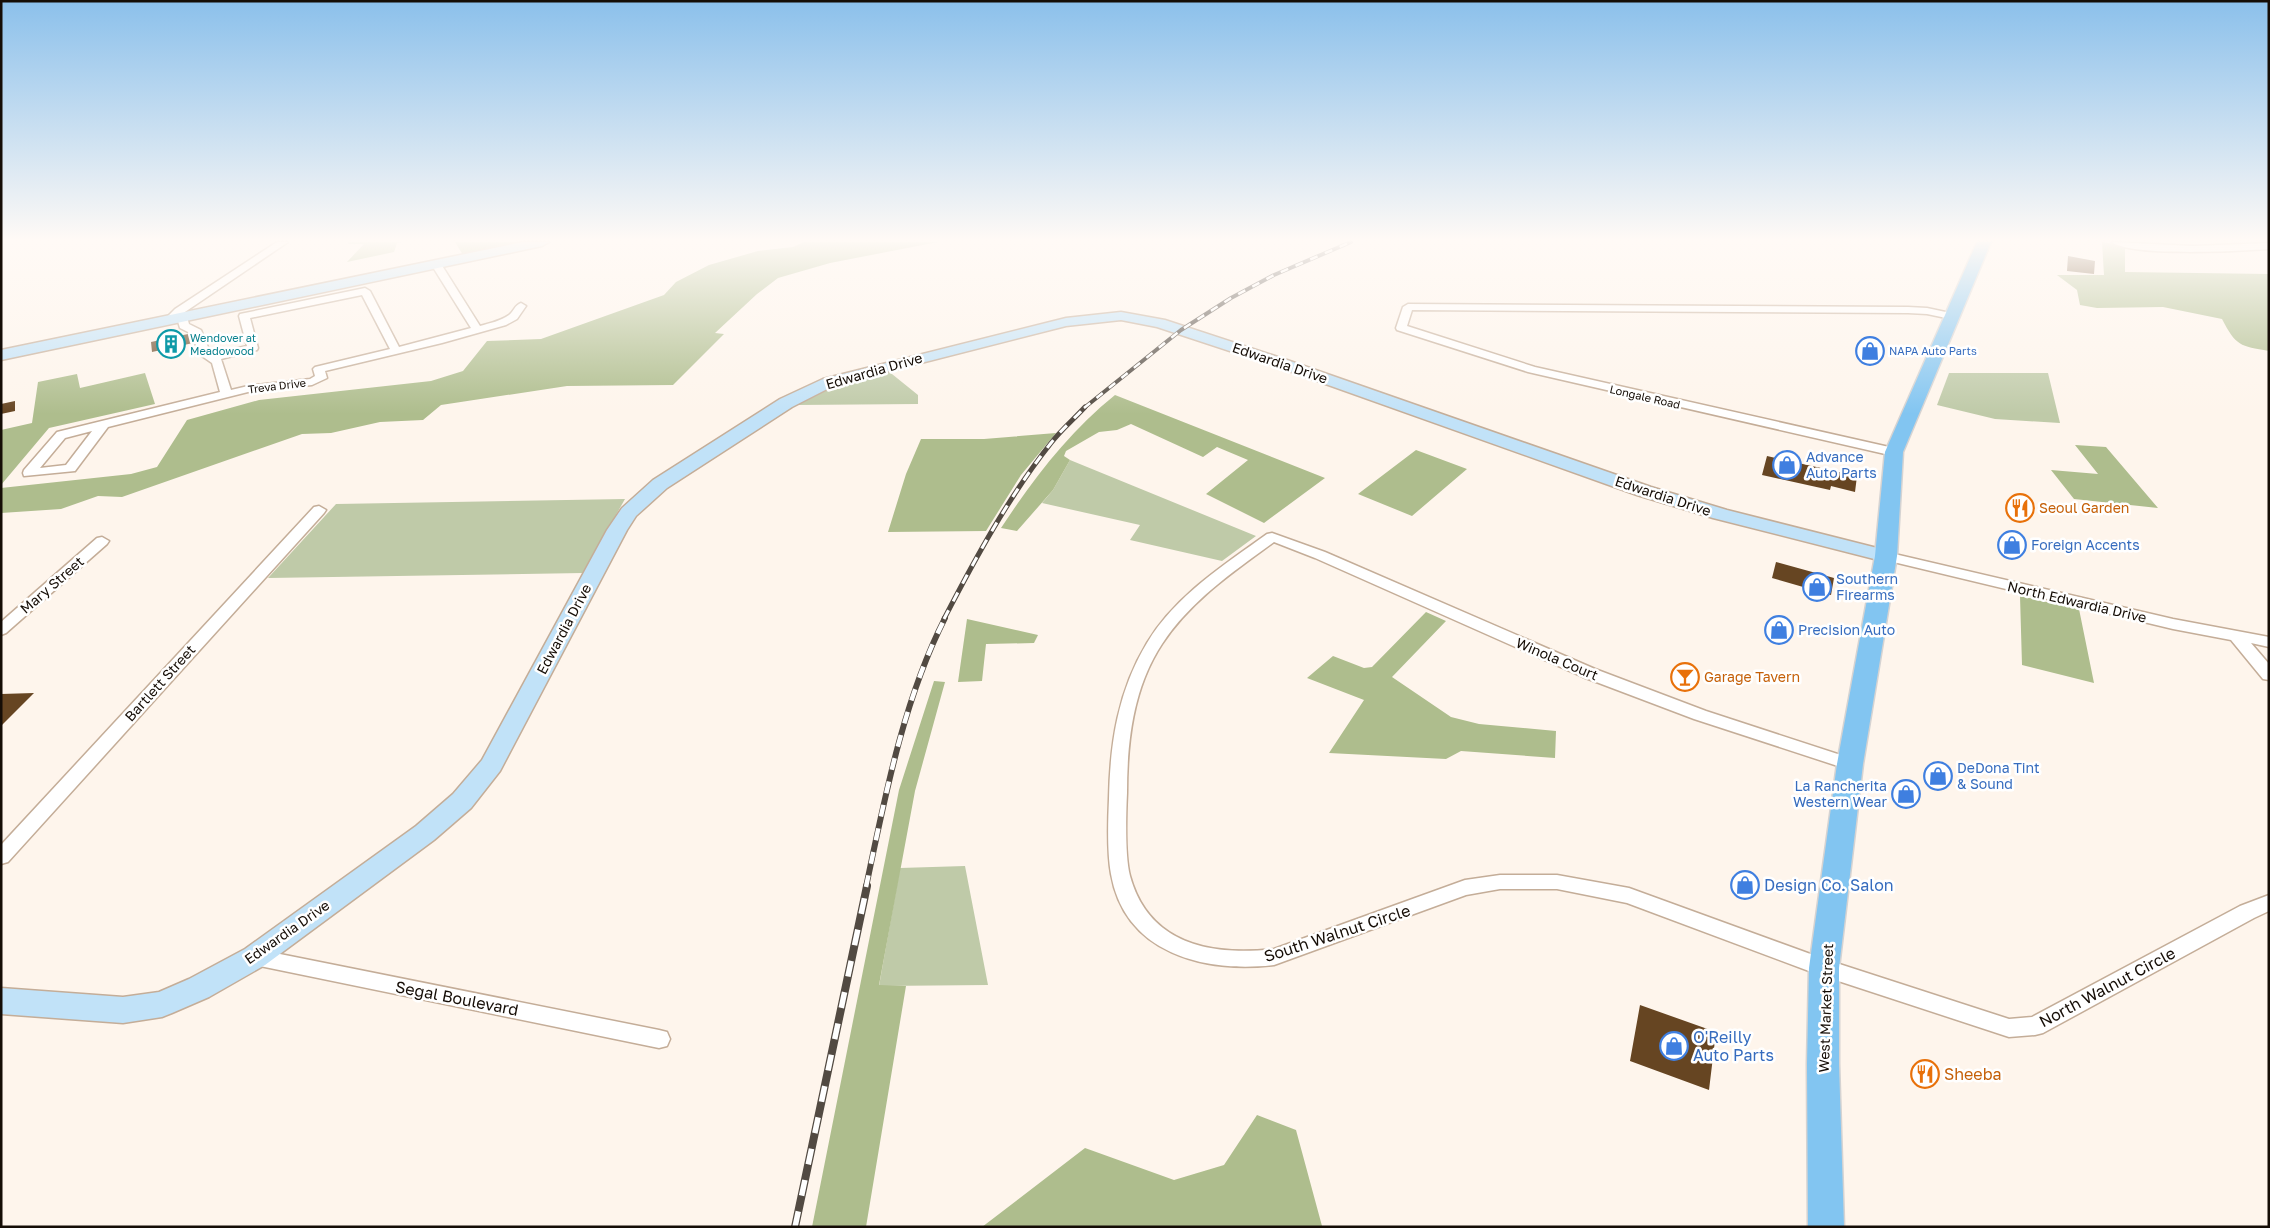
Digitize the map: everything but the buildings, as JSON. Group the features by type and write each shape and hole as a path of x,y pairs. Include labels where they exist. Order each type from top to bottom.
{"main road":[{"path":"1,355 184,320 277,299"},
{"name":"West Market Street","path":"1826,1227 1823,1064 1824,968 1850,764 1886,556 1888,500 1894,452 1958,299"},
{"name":"Edwardia Drive","path":"1,1000 123,1010 162,1004 199,988 255,957 425,833 462,801 491,765 617,530 629,512 643,498 688,465 786,404 829,382 1021,332 1105,316 1137,318 1160,323 1281,363 1644,491 1720,514 1886,556"}],"street":[{"path":"197,299 179,311 184,320 197,332 205,354 217,361 227,395"},
{"path":"213,357 253,348 244,316 325,299"},
{"path":"369,299 396,351"},
{"path":"458,299 477,329"},
{"name":"Treva Drive","path":"103,425 70,468 29,473 61,435 256,387 312,382 321,378 319,369 438,341 509,321 521,306"},
{"name":"Longale Road","path":"1894,452 1532,370 1400,328 1408,307 1908,310 1928,311 1951,316"},
{"name":"Bartlett Street","path":"1,857 320,510"},
{"name":"Winola Court","path":"1272,537 1320,555 1589,673 1700,715 1850,764"},
{"name":"South Walnut Circle","path":"1272,537 1206,586 1177,615 1145,661 1126,709 1118,763 1120,874 1123,890 1130,905 1158,935 1173,945 1206,957 1235,961 1262,959 1321,941 1465,888 1500,882 1538,881 1590,887 1629,896 1824,968"},
{"name":"Mary Street","path":"1,630 102,541"},
{"name":"North Edwardia Drive","path":"1886,556 2266,646"},
{"path":"2238,638 2269,675"},
{"name":"North Walnut Circle","path":"1824,968 2009,1028 2035,1026 2247,912 2269,903"},
{"name":"Segal Boulevard","path":"255,957 659,1039"}],"green space":[{"path":"652,299 751,299 715,333 724,334 673,385 567,386 441,405 423,420 380,422 331,433 302,434 122,497 98,496 61,509 1,513 1,488 131,474 157,467 187,420 259,400 431,381 463,371 487,341 541,339"},
{"path":"2079,299 2269,299 2269,351 2251,348 2235,340 2222,319 2163,307 2097,308 2080,305"},
{"path":"887,370 918,395 918,404 795,405 840,384"},
{"path":"145,373 155,404 49,428 1,485 1,430 32,423 38,382 77,374 80,388"},
{"path":"1949,373 2048,373 2060,423 1995,419 1937,405"},
{"path":"1115,395 1325,478 1264,523 1206,494 1248,460 1217,447 1203,457 1131,424 1117,430 1099,432 1066,451 1064,456 1070,460 1053,490 1017,531 1001,528 1026,491 1067,440"},
{"path":"1056,433 1021,475 986,531 888,532 906,474 921,439 984,439"},
{"path":"2075,445 2106,447 2158,508 2074,499 2051,470 2098,474"},
{"path":"1416,450 1467,469 1412,516 1358,494"},
{"path":"1070,460 1256,536 1222,561 1130,540 1140,525 1042,503 1053,490"},
{"path":"625,499 583,573 268,578 336,504"},
{"path":"2020,596 2079,609 2094,683 2022,665"},
{"path":"1426,612 1446,621 1392,677 1451,717 1479,724 1556,731 1555,758 1461,751 1446,759 1329,753 1364,700 1307,678 1333,656 1364,668 1372,667"},
{"path":"967,619 1038,635 1034,643 986,644 982,681 958,682"},
{"path":"934,681 945,682 915,791 879,985 906,986 866,1227 812,1227 899,790"},
{"path":"965,866 988,985 879,986 900,868"},
{"path":"1257,1115 1296,1130 1322,1226 982,1227 1085,1148 1174,1180 1224,1165"}],"railway":[{"path":"1084,408 1181,330 1229,299"},
{"path":"944,619 980,551 1021,484 1055,438 1084,408"},
{"path":"866,887 897,750 918,682 945,618"},
{"path":"795,1227 867,886"}],"place":[{"name":"Wendover at Meadowood","path":"171,344"},
{"name":"NAPA Auto Parts","path":"1870,351"},
{"name":"Advance Auto Parts","path":"1787,465"},
{"name":"Seoul Garden","path":"2020,508"},
{"name":"Foreign Accents","path":"2012,545"},
{"name":"Southern Firearms","path":"1817,587"},
{"name":"Precision Auto","path":"1779,630"},
{"name":"Garage Tavern","path":"1685,677"},
{"name":"DeDona Tint & Sound","path":"1938,776"},
{"name":"La Rancherita Western Wear","path":"1906,794"},
{"name":"Design Co. Salon","path":"1745,885"},
{"name":"O'Reilly Auto Parts","path":"1674,1046"},
{"name":"Sheeba","path":"1925,1074"}]}
